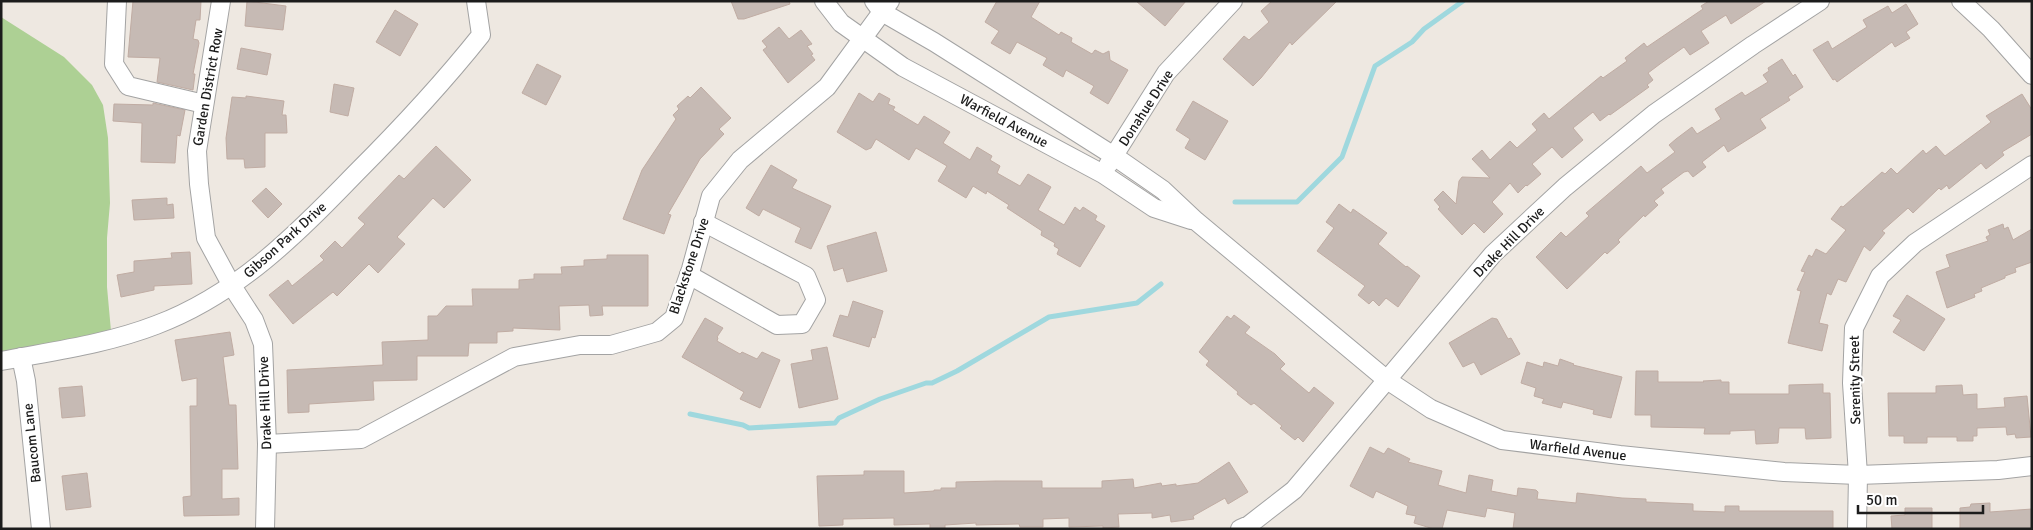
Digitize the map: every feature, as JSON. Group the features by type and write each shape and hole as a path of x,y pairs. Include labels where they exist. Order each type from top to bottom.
{"street":[{"path":"117,1 114,64 128,86 204,104"},
{"name":"Garden District Row","path":"221,1 197,151 206,238 232,286"},
{"name":"Gibson Park Drive","path":"1,360 116,338 156,326 190,311 232,286 265,261 312,218 415,113 455,69 481,35 476,1"},
{"name":"Warfield Avenue","path":"824,1 841,23 904,67 1102,174 1154,208 1196,222"},
{"name":"Donahue Drive","path":"1102,174 1166,73 1233,1"},
{"name":"Drake Hill Drive","path":"1240,529 1249,525 1294,490 1493,254 1565,188 1654,114 1820,1"},
{"path":"1962,1 1991,29 2032,75"},
{"name":"Warfield Avenue","path":"882,5 934,42 1114,156 1162,190 1196,222 1387,380 1431,409 1502,440 1620,455 1784,472 1858,475 1998,470 2032,466"},
{"name":"Blackstone Drive","path":"267,444 361,439 514,357 580,346 611,345 657,332 674,318 689,275 711,196 740,160 827,88 863,40 882,5"},
{"name":"Serenity Street","path":"1857,529 1858,475 1852,383 1854,328 1880,276 1915,243 2032,165"},
{"path":"689,275 777,324 802,324 816,300 806,276 703,222"},
{"name":"Drake Hill Drive","path":"232,286 254,320 263,344 267,444 265,529"},
{"name":"Baucom Lane","path":"21,357 26,381 41,529"}],"green space":[{"path":"1,17 64,57 92,85 103,105 108,138 110,203 107,238 107,287 111,331 85,338 1,353"}],"building":[{"path":"133,1 201,1 200,20 196,20 193,39 198,40 199,43 193,74 195,74 193,90 157,82 160,58 128,57"},
{"path":"247,1 286,6 283,30 245,26"},
{"path":"731,1 789,1 790,4 744,19 738,19"},
{"path":"997,1 1040,1 1031,17 1059,35 1061,32 1072,38 1071,42 1092,54 1095,50 1103,54 1109,51 1110,60 1128,70 1108,104 1090,93 1094,86 1066,70 1063,77 1043,65 1047,58 1017,42 1010,54 991,43 999,31 985,22"},
{"path":"1136,1 1186,1 1165,26"},
{"path":"1272,1 1337,1 1292,45 1290,42 1253,86 1223,59 1244,36 1249,40 1269,22 1261,11"},
{"path":"1709,1 1766,1 1731,24 1726,15 1701,31 1709,43 1690,55 1684,47 1648,73 1653,80 1647,85 1649,87 1600,121 1593,112 1573,128 1583,140 1562,158 1552,147 1532,164 1541,174 1518,193 1510,183 1492,202 1503,214 1484,233 1474,223 1462,235 1438,209 1440,207 1434,200 1443,191 1456,204 1459,181 1462,177 1490,178 1472,159 1482,150 1490,160 1510,141 1517,148 1537,130 1532,124 1544,113 1549,119 1601,76 1603,78 1627,61 1625,58 1644,43 1647,47 1703,9 1701,6"},
{"path":"1906,4 1918,24 1906,32 1910,38 1895,47 1892,42 1837,82 1835,79 1833,80 1813,50 1828,41 1832,49 1867,27 1863,20 1888,6 1892,13"},
{"path":"395,10 418,24 400,56 376,42"},
{"path":"779,27 789,39 801,30 812,44 807,46 815,60 788,83 763,50 767,47 762,41"},
{"path":"241,48 271,54 267,75 237,69"},
{"path":"1782,59 1803,87 1788,97 1790,100 1760,119 1766,128 1728,152 1724,145 1702,162 1706,167 1693,177 1688,171 1684,172 1661,189 1664,193 1654,201 1658,205 1645,217 1644,215 1618,240 1620,242 1607,254 1605,252 1567,289 1536,257 1561,232 1566,237 1589,216 1586,213 1641,166 1647,173 1675,152 1669,145 1692,127 1697,134 1721,119 1715,109 1742,92 1745,96 1768,82 1763,75 1769,71 1768,68"},
{"path":"537,64 561,76 546,105 522,93"},
{"path":"334,84 354,88 348,116 330,112"},
{"path":"701,87 731,118 719,129 724,134 700,159 668,214 671,215 664,234 623,219 642,170 676,119 673,115 679,109 677,106 688,96 690,98"},
{"path":"859,93 873,102 879,93 890,99 888,104 895,107 893,110 918,125 924,116 950,132 943,143 970,160 977,147 992,156 990,160 1000,166 997,173 1020,186 1028,174 1051,187 1038,210 1064,225 1075,207 1080,211 1083,207 1097,216 1095,220 1105,226 1080,267 1057,254 1059,249 1054,246 1055,243 1041,235 1042,231 1007,208 1009,205 987,191 986,194 973,186 966,198 938,181 947,166 916,148 909,160 876,139 871,148 866,150 837,132"},
{"path":"2022,94 2032,110 2032,134 2002,152 2004,155 1986,169 1981,163 1949,189 1947,185 1941,190 1939,188 1913,213 1908,208 1882,231 1885,233 1870,251 1864,246 1846,282 1838,279 1831,295 1827,293 1819,323 1828,325 1822,351 1788,343 1801,291 1797,290 1805,272 1801,271 1809,255 1812,257 1816,249 1826,254 1846,230 1831,219 1841,206 1843,207 1882,172 1885,174 1891,168 1897,174 1923,150 1926,154 1936,146 1945,156 1991,122 1986,116"},
{"path":"246,96 284,101 282,115 286,115 287,133 265,133 265,167 245,168 244,159 227,159 226,138 232,97 246,98"},
{"path":"1193,101 1228,121 1205,160 1185,148 1190,139 1176,130"},
{"path":"153,103 185,110 180,136 177,135 175,163 141,162 142,123 113,121 114,104 153,105"},
{"path":"436,146 471,180 444,208 433,198 397,237 405,244 378,273 369,264 337,296 333,292 293,324 269,295 288,280 292,286 324,260 320,256 335,241 342,248 365,224 358,218 399,175 404,179"},
{"path":"771,165 797,180 792,188 831,206 811,249 795,242 801,228 763,209 759,216 746,208"},
{"path":"266,188 282,204 268,218 252,201"},
{"path":"167,198 167,205 173,204 174,218 134,220 132,200"},
{"path":"1339,204 1351,213 1353,209 1387,233 1378,244 1420,276 1398,307 1386,298 1379,306 1373,300 1369,304 1358,295 1365,286 1317,251 1334,228 1326,222"},
{"path":"2003,224 2004,229 2008,227 2013,240 2032,229 2032,262 2015,268 2016,272 1981,288 1982,291 1974,294 1975,297 1947,308 1936,272 1950,267 1946,255 1988,241 1986,237 1990,235 1988,230"},
{"path":"876,232 887,271 847,282 843,268 834,271 827,246"},
{"path":"190,252 192,284 154,286 154,290 121,297 117,275 134,272 134,261 172,258 171,253"},
{"path":"607,255 648,255 648,306 602,306 603,315 590,316 589,305 559,306 560,330 513,328 513,331 497,332 497,343 469,343 468,356 417,356 417,380 373,381 374,400 309,404 309,412 288,413 287,370 383,365 382,342 428,340 428,316 437,316 446,306 473,306 472,289 519,289 519,280 534,279 534,274 562,274 561,267 584,266 584,260 607,259"},
{"path":"1907,295 1945,319 1924,351 1893,332 1901,320 1893,316"},
{"path":"853,301 883,311 875,338 872,337 869,347 833,336 840,315 848,317"},
{"path":"1234,315 1250,327 1245,333 1275,354 1285,364 1280,369 1309,393 1314,387 1334,403 1303,442 1298,437 1295,440 1280,428 1282,426 1254,403 1251,405 1237,394 1238,392 1206,365 1209,361 1199,352 1227,316 1231,319"},
{"path":"705,318 723,328 717,337 717,341 740,354 742,352 757,359 762,352 780,360 760,408 740,399 744,392 682,357"},
{"path":"1492,318 1497,319 1508,339 1511,338 1520,354 1481,375 1474,362 1463,367 1449,343"},
{"path":"230,332 234,355 223,357 229,405 236,405 238,469 222,469 222,499 239,498 239,515 184,516 183,497 191,496 190,406 197,406 197,378 182,381 175,340"},
{"path":"827,347 838,399 799,408 791,364 813,360 811,350"},
{"path":"1560,359 1573,365 1622,377 1611,418 1593,414 1594,410 1563,402 1561,408 1542,403 1544,399 1534,396 1536,388 1521,383 1527,362 1543,367 1544,362 1558,366"},
{"path":"1636,371 1658,371 1658,382 1721,380 1721,382 1729,382 1729,394 1789,394 1789,385 1823,384 1823,393 1830,393 1831,438 1806,439 1805,428 1779,428 1778,443 1756,444 1755,430 1730,431 1730,434 1704,434 1705,428 1651,427 1651,415 1635,415"},
{"path":"1962,385 1963,395 1977,394 1977,409 2005,407 2004,398 2027,396 2031,437 2016,438 2015,434 2007,435 2006,427 1977,428 1977,436 1973,436 1973,441 1957,441 1957,437 1927,437 1927,443 1904,443 1904,436 1889,436 1888,393 1936,393 1936,386"},
{"path":"82,386 85,416 62,418 59,388"},
{"path":"1370,447 1384,454 1388,448 1410,459 1408,462 1442,471 1438,485 1466,493 1469,475 1493,480 1491,491 1517,496 1518,488 1536,490 1538,492 1537,499 1576,503 1577,493 1646,499 1646,502 1693,504 1693,511 1725,512 1725,506 1739,506 1739,511 1833,511 1833,529 1513,529 1515,513 1487,508 1485,517 1447,510 1442,529 1434,529 1414,523 1416,516 1406,514 1408,506 1376,491 1373,498 1350,486"},
{"path":"1229,462 1248,492 1228,504 1225,498 1193,516 1194,519 1171,522 1170,515 1152,518 1152,513 1118,514 1119,527 1103,528 1103,526 1069,527 1069,518 1043,519 1043,527 1020,527 1019,524 976,525 976,523 945,525 945,529 930,529 930,524 894,525 894,518 843,519 843,525 819,526 817,476 864,475 864,471 904,471 904,493 956,488 956,482 996,481 1042,481 1042,488 1102,488 1102,481 1133,479 1134,488 1161,483 1162,486 1176,484 1176,486 1198,483"},
{"path":"87,473 91,507 66,510 62,476"},
{"path":"1990,503 1990,512 2032,509 2032,529 1960,529 1960,508 1970,507 1971,504"},
{"path":"1905,508 1932,508 1932,529 1892,529 1891,516 1905,515"}],"waterway":[{"path":"1235,202 1297,202 1342,157 1375,66 1412,42 1424,29 1463,1"},
{"path":"690,414 743,425 749,428 835,423 839,418 880,399 926,383 932,383 957,371 1049,317 1137,303 1161,284"}]}
